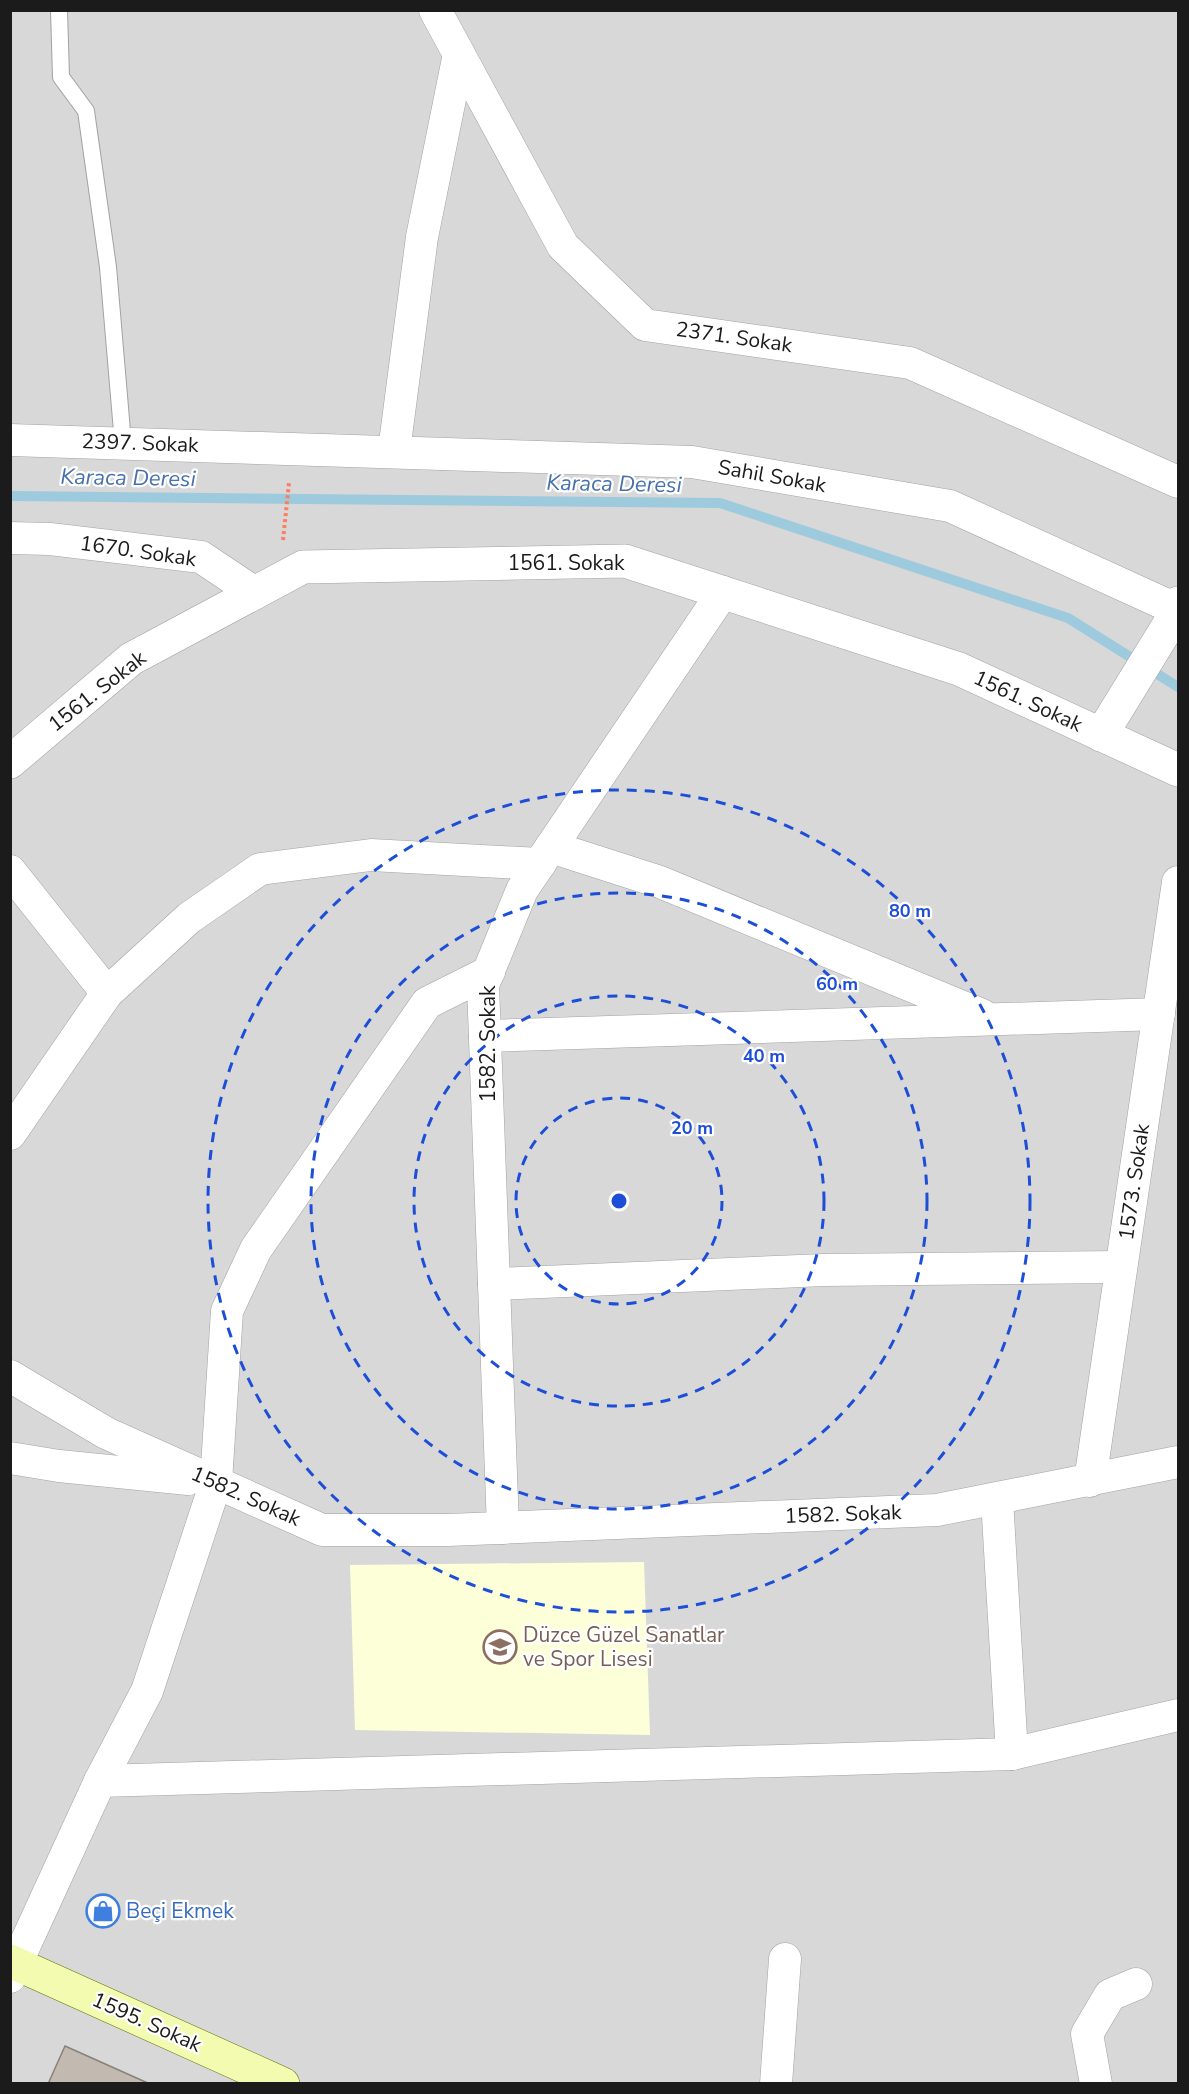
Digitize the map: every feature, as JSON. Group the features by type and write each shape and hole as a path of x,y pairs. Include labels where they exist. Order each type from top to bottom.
{"main road":[{"name":"1595. Sokak","path":"12,1967 283,2084"}],"street":[{"name":"2371. Sokak","path":"435,10 563,246 645,325 910,363 1179,482"},
{"path":"394,451 422,237 459,54"},
{"name":"2397. Sokak","path":"10,440 282,447"},
{"name":"Sahil Sokak","path":"282,447 692,462 950,506 1178,608"},
{"name":"1670. Sokak","path":"10,538 50,539 201,557 255,593"},
{"name":"1561. Sokak","path":"10,762 131,659 303,567 625,561 959,669 1179,770"},
{"name":"1582. Sokak","path":"503,1528 483,986 522,890 723,592"},
{"path":"1101,735 1178,608"},
{"path":"10,1134 107,993 189,918 260,870 371,855 546,855 660,882 992,1019"},
{"path":"10,871 107,993"},
{"name":"1573. Sokak","path":"1090,1481 1179,882"},
{"path":"12,1967 100,1781 147,1691 216,1482 227,1311 256,1249 427,1003 489,972"},
{"path":"485,1036 1159,1014"},
{"path":"494,1284 824,1270 1122,1267"},
{"name":"1582. Sokak","path":"10,1376 106,1433 322,1530 503,1528 937,1510 1179,1462"},
{"path":"10,1458 59,1467 216,1482"},
{"path":"997,1499 1012,1754"},
{"path":"100,1781 1012,1754 1179,1715"},
{"path":"776,2084 785,1959"},
{"path":"1096,2084 1087,2034 1110,1995 1136,1984"}],"lane":[{"path":"59,10 61,77 86,111 108,267 123,443"}],"path":[{"path":"282,447 282,539 303,567"}],"shaded area":[{"path":"11,11 1178,11 1178,2083 11,2083"},
{"name":"Düzce Güzel Sanatlar ve Spor Lisesi","path":"644,1562 650,1735 355,1730 350,1565"}],"building":[{"path":"65,2046 150,2084 48,2084"}],"waterway":[{"name":"Karaca Deresi","path":"10,496 720,503 1068,618 1178,687"}],"place":[{"name":"Düzce Güzel Sanatlar ve Spor Lisesi","path":"500,1647"},
{"name":"Beçi Ekmek","path":"103,1911"}]}
